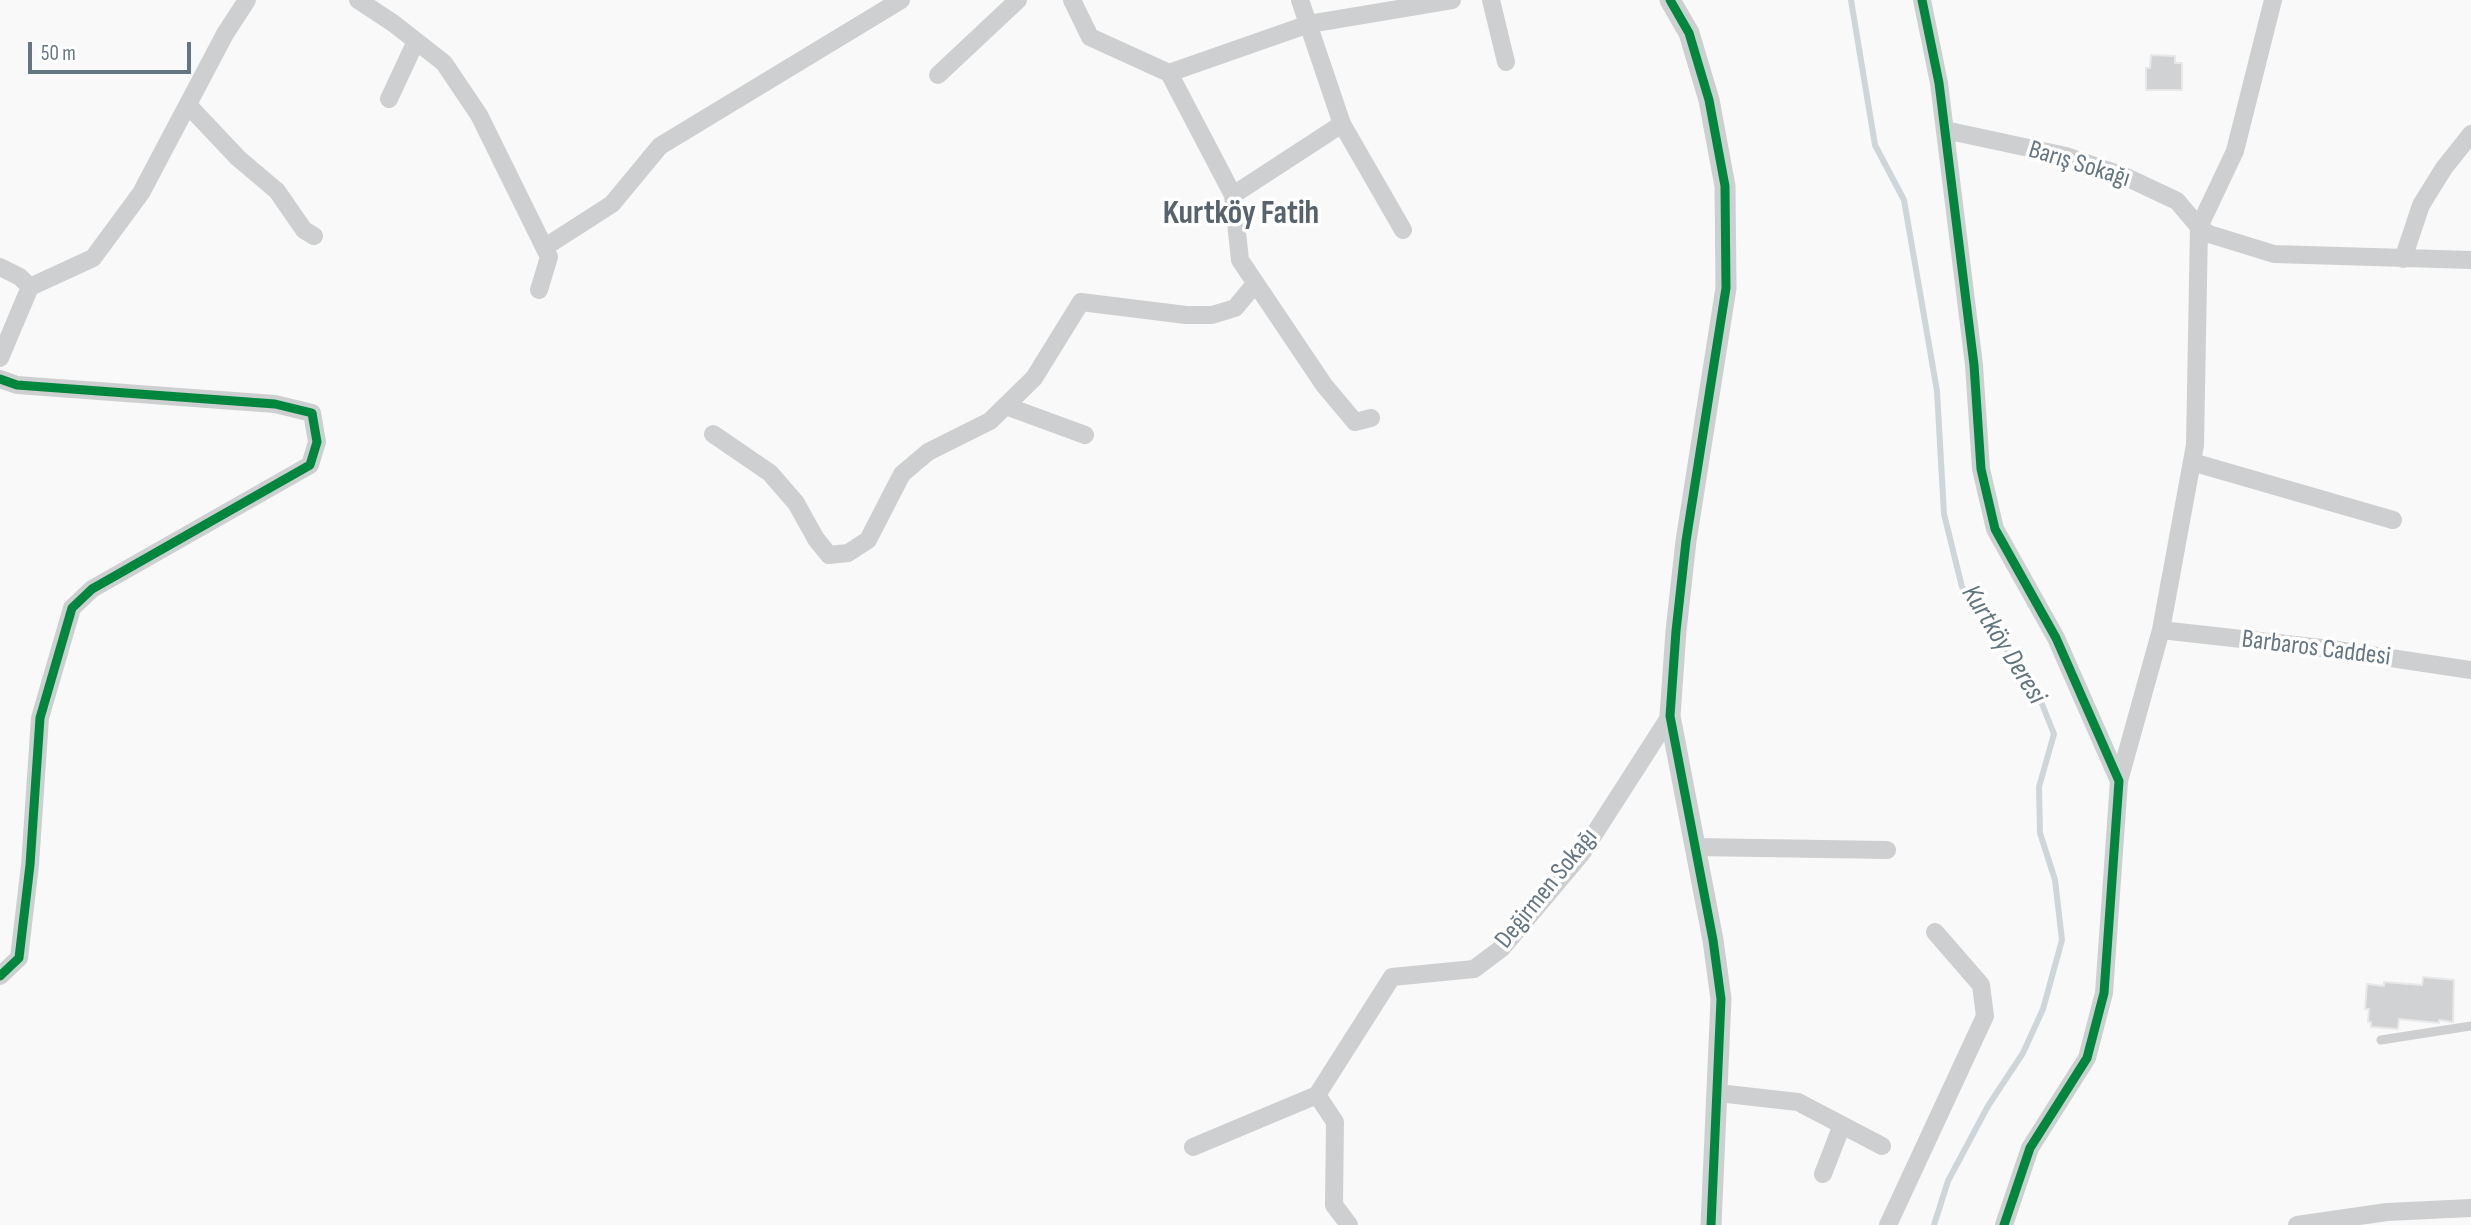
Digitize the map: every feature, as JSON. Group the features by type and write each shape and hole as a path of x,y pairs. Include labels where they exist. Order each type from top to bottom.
{"street":[{"path":"0,358 30,287 93,258 141,193 225,34 247,0"},
{"path":"358,0 444,63 479,115 549,257 539,290"},
{"path":"545,247 611,204 660,146 901,0"},
{"path":"938,75 1018,0"},
{"path":"1072,0 1090,37 1169,73 1233,195 1240,260 1324,385 1354,422 1371,418"},
{"path":"1300,0 1342,124 1403,230"},
{"path":"1169,73 1309,24 1452,0"},
{"path":"1491,0 1506,62"},
{"path":"1670,0 1689,33 1711,113 1725,187 1726,288 1686,541 1670,716 1713,940 1721,999 1711,1225"},
{"path":"1922,0 1939,83 1945,130 1974,365 1981,469 1995,529 2056,638 2119,781"},
{"path":"2004,1225 2030,1149 2087,1058 2104,993 2119,781 2161,630 2195,445 2199,227 2235,150 2273,0"},
{"path":"389,99 416,41"},
{"path":"188,105 238,158 277,191 304,230 314,236"},
{"path":"1233,195 1342,124"},
{"name":"Barış Sokağı","path":"1945,130 2066,156 2124,176 2177,201 2199,227"},
{"path":"2403,259 2421,205 2444,168 2471,134"},
{"path":"2199,227 2209,234 2274,254 2471,260"},
{"path":"0,267 20,277 30,287"},
{"path":"713,434 770,473 796,503 816,539 829,555 848,554 869,540 902,474 928,452 990,421 1034,378 1081,302 1186,315 1212,315 1236,309 1255,284"},
{"path":"0,379 17,385 275,404 312,413 317,442 310,464 92,589 72,608 40,718 30,865 19,957 0,976"},
{"path":"1006,406 1085,436"},
{"path":"2192,462 2393,520"},
{"name":"Barbaros Caddesi","path":"2161,630 2331,649 2471,670"},
{"name":"Değirmen Sokağı","path":"1317,1095 1392,977 1474,969 1502,948 1583,853 1670,716"},
{"path":"1695,847 1887,850"},
{"path":"1888,1225 1984,1016 1981,985 1934,932"},
{"path":"1718,1093 1798,1102 1882,1146"},
{"path":"1193,1147 1317,1095 1335,1122 1334,1205 1349,1225"},
{"path":"1823,1174 1842,1125"},
{"path":"2297,1225 2387,1212 2471,1208"}],"lane":[{"path":"2381,1040 2471,1026"}],"building":[{"path":"2151,55 2175,56 2175,63 2182,63 2182,90 2146,90 2146,68 2150,68"},
{"path":"2423,977 2454,980 2453,1022 2399,1019 2398,1029 2371,1027 2371,1022 2368,1022 2369,1009 2365,1009 2367,984 2384,986 2384,982 2422,985"}],"waterway":[{"name":"Kurtköy Deresi","path":"1851,0 1875,145 1904,200 1937,391 1944,514 1962,587 2038,694 2054,734 2039,787 2040,833 2055,880 2062,940 2043,1009 2023,1053 1988,1106 1948,1181 1934,1225"}],"cycle path":[{"path":"1670,0 1689,33 1709,100 1725,186 1726,288 1686,541 1670,716 1713,940 1721,999 1711,1225"},
{"path":"1922,0 1939,83 1974,365 1981,469 1995,529 2056,638 2119,781 2104,993 2087,1058 2030,1148 2004,1225"},
{"path":"0,379 17,385 275,404 312,413 317,442 310,465 92,589 72,608 40,718 30,865 19,958 0,976"}],"district":[{"name":"Kurtköy Fatih","path":"1241,215"}]}
